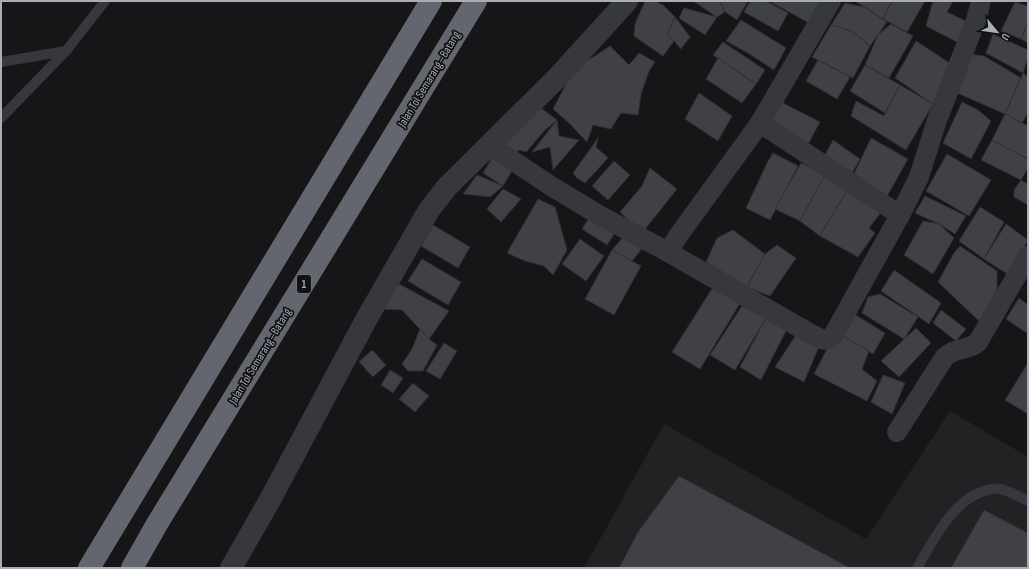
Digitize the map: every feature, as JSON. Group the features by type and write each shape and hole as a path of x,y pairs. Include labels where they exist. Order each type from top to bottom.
{"highway":[{"path":"89,568 431,1"},
{"name":"Jalan Tol Semarang–Batang","path":"132,568 157,524 476,1"}],"street":[{"path":"230,568 271,498 367,318 429,210 447,187 557,78 627,1"},
{"path":"668,252 675,240 760,122 832,1"},
{"path":"489,145 557,190 599,215 668,252 821,339 828,340 834,334 900,215 919,177 937,120 976,20 981,1"},
{"path":"760,122 900,215"},
{"path":"897,432 948,353 973,346 978,342 1028,256"}],"lane":[{"path":"1,118 66,51 105,1"},
{"path":"1,62 66,51"},
{"path":"917,568 945,522 964,501 979,492 998,488 1028,501"}],"shaded area":[{"path":"950,411 1028,457 1028,568 584,568 664,424 866,539"}],"building":[{"path":"645,1 655,1 663,5 675,17 667,35 674,41 663,56 634,36 635,24"},
{"path":"693,1 720,1 725,12 717,17"},
{"path":"720,1 748,1 737,20 725,12"},
{"path":"750,1 766,1 788,13 778,31 744,12"},
{"path":"769,1 821,1 809,23"},
{"path":"855,1 892,1 883,19"},
{"path":"892,1 925,1 907,32 883,19"},
{"path":"933,1 953,1 947,12 970,23 959,43 926,26"},
{"path":"1015,2 1028,6 1028,23 1021,39 1001,31"},
{"path":"845,3 864,7 887,22 870,46 852,31 831,25"},
{"path":"684,8 717,17 705,35 679,18"},
{"path":"675,17 690,37 681,49 667,35"},
{"path":"741,20 786,48 774,70 726,41"},
{"path":"1028,23 1028,43 1021,39"},
{"path":"891,24 913,36 889,78 865,65 878,35"},
{"path":"831,25 852,31 870,46 853,78 812,57"},
{"path":"993,34 1028,50 1028,57 1023,73 986,53"},
{"path":"916,41 951,64 933,104 895,78"},
{"path":"723,42 765,70 756,84 713,55"},
{"path":"610,46 629,65 639,53 655,62 649,71 641,94 638,115 621,113 611,129 593,125 587,142 553,109 571,75 580,62 590,59"},
{"path":"969,54 984,56 1021,78 1005,114 955,92"},
{"path":"718,58 756,84 742,103 706,79"},
{"path":"818,60 850,77 837,99 806,81"},
{"path":"865,65 900,85 885,113 850,91"},
{"path":"1023,73 1028,77 1028,112 1022,123 1005,114"},
{"path":"900,85 933,104 906,150 851,116 856,101 884,116"},
{"path":"699,93 732,116 718,141 685,119"},
{"path":"781,102 820,122 807,146 770,123"},
{"path":"962,102 978,110 991,121 971,159 943,143"},
{"path":"541,108 557,120 545,130 526,152 519,150 515,154 498,145"},
{"path":"1005,114 1028,126 1028,159 992,140"},
{"path":"557,120 559,136 579,140 553,170 550,147 532,152"},
{"path":"598,138 596,147 608,158 585,183 577,178 573,173"},
{"path":"871,138 908,159 886,198 852,178"},
{"path":"833,140 860,159 851,175 823,159"},
{"path":"992,140 1028,159 1028,168 1021,180 981,160"},
{"path":"773,153 798,166 770,220 746,208"},
{"path":"947,154 991,180 969,216 926,191"},
{"path":"494,155 513,169 503,186 483,173"},
{"path":"614,161 630,175 608,200 592,186"},
{"path":"801,163 825,175 800,221 775,209"},
{"path":"650,168 677,189 642,233 620,212 642,186"},
{"path":"477,175 503,186 490,197 463,194"},
{"path":"825,175 849,187 820,236 800,221"},
{"path":"1021,180 1028,184 1028,205 1014,197 1014,190"},
{"path":"849,187 881,212 869,228 875,233 858,257 820,236"},
{"path":"503,189 521,199 501,222 487,209"},
{"path":"925,196 966,216 955,234 939,224 915,213"},
{"path":"538,199 555,207 567,250 553,275 544,266 525,261 507,253"},
{"path":"980,207 1004,222 984,259 959,241"},
{"path":"591,215 616,231 607,245 582,229"},
{"path":"923,221 939,224 954,238 933,274 904,255"},
{"path":"1006,224 1028,240 1009,275 984,259"},
{"path":"433,225 470,247 458,268 421,246"},
{"path":"733,230 765,254 747,287 706,262 717,238"},
{"path":"625,235 645,245 632,261 612,250"},
{"path":"580,239 604,256 586,281 562,264"},
{"path":"777,245 796,258 770,296 747,287 765,254"},
{"path":"960,246 997,271 997,292 979,321 938,282 954,253"},
{"path":"612,250 641,266 614,315 585,299"},
{"path":"422,259 461,282 448,305 408,281"},
{"path":"894,270 941,303 929,324 881,291"},
{"path":"399,284 449,311 429,339 402,310 382,309"},
{"path":"715,284 742,300 700,369 672,352"},
{"path":"880,294 918,317 904,339 862,313 868,297"},
{"path":"1019,298 1028,305 1028,334 1006,319"},
{"path":"742,306 766,318 735,370 710,355"},
{"path":"941,310 966,329 956,341 933,323"},
{"path":"854,314 885,333 873,354 839,334"},
{"path":"766,318 788,327 761,380 740,367"},
{"path":"916,328 931,343 899,377 881,361"},
{"path":"420,329 437,345 423,371 408,371 402,364 412,349"},
{"path":"839,334 869,351 862,369 877,381 867,401 814,374 826,351"},
{"path":"796,335 820,344 804,382 775,367"},
{"path":"444,343 457,351 440,379 426,371"},
{"path":"372,350 386,365 373,377 359,362"},
{"path":"1028,363 1028,414 1005,400"},
{"path":"390,370 403,378 393,393 381,385"},
{"path":"883,375 905,383 892,414 871,402"},
{"path":"413,383 429,396 415,412 399,399"},
{"path":"679,476 850,568 619,568 638,532"},
{"path":"984,510 1028,533 1028,568 951,568"}]}
